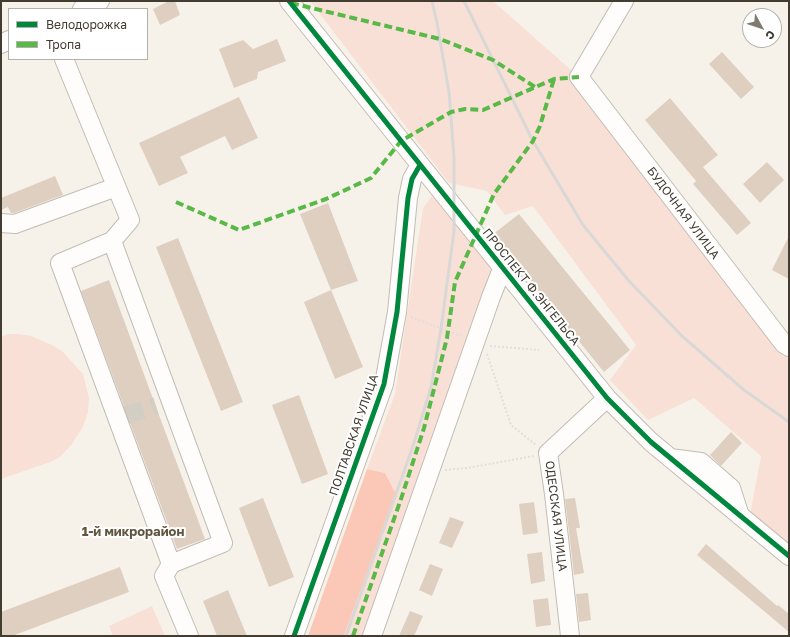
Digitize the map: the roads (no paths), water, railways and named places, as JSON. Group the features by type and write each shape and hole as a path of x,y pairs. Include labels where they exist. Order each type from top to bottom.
{"street":[{"path":"84,8 100,1"},
{"name":"ПРОСПЕКТ Ф.ЭНГЕЛЬСА","path":"289,1 502,269 607,398 651,442 789,556"},
{"name":"БУДОЧНАЯ УЛИЦА","path":"624,1 579,77 784,344 789,347"},
{"path":"64,60 130,220 112,241 60,263 121,416 171,564"},
{"name":"ПОЛТАВСКАЯ УЛИЦА","path":"294,636 384,384 397,312 408,198 412,179 420,165"},
{"path":"1,223 15,224 116,187"},
{"path":"112,241 163,403 223,543 171,564 164,576 189,636"},
{"path":"372,636 430,471 480,343 502,269"},
{"name":"ОДЕССКАЯ УЛИЦА","path":"570,636 548,453 607,398"}],"tunnel":[{"path":"126,415 156,406"}],"railway":[{"path":"346,636 414,443 431,387 441,329 454,231 454,157 449,92 432,1"},
{"path":"464,1 533,141 583,225 629,281 682,336 744,390 789,422"}],"district":[{"name":"1-й микрорайон","path":"133,532"}]}
